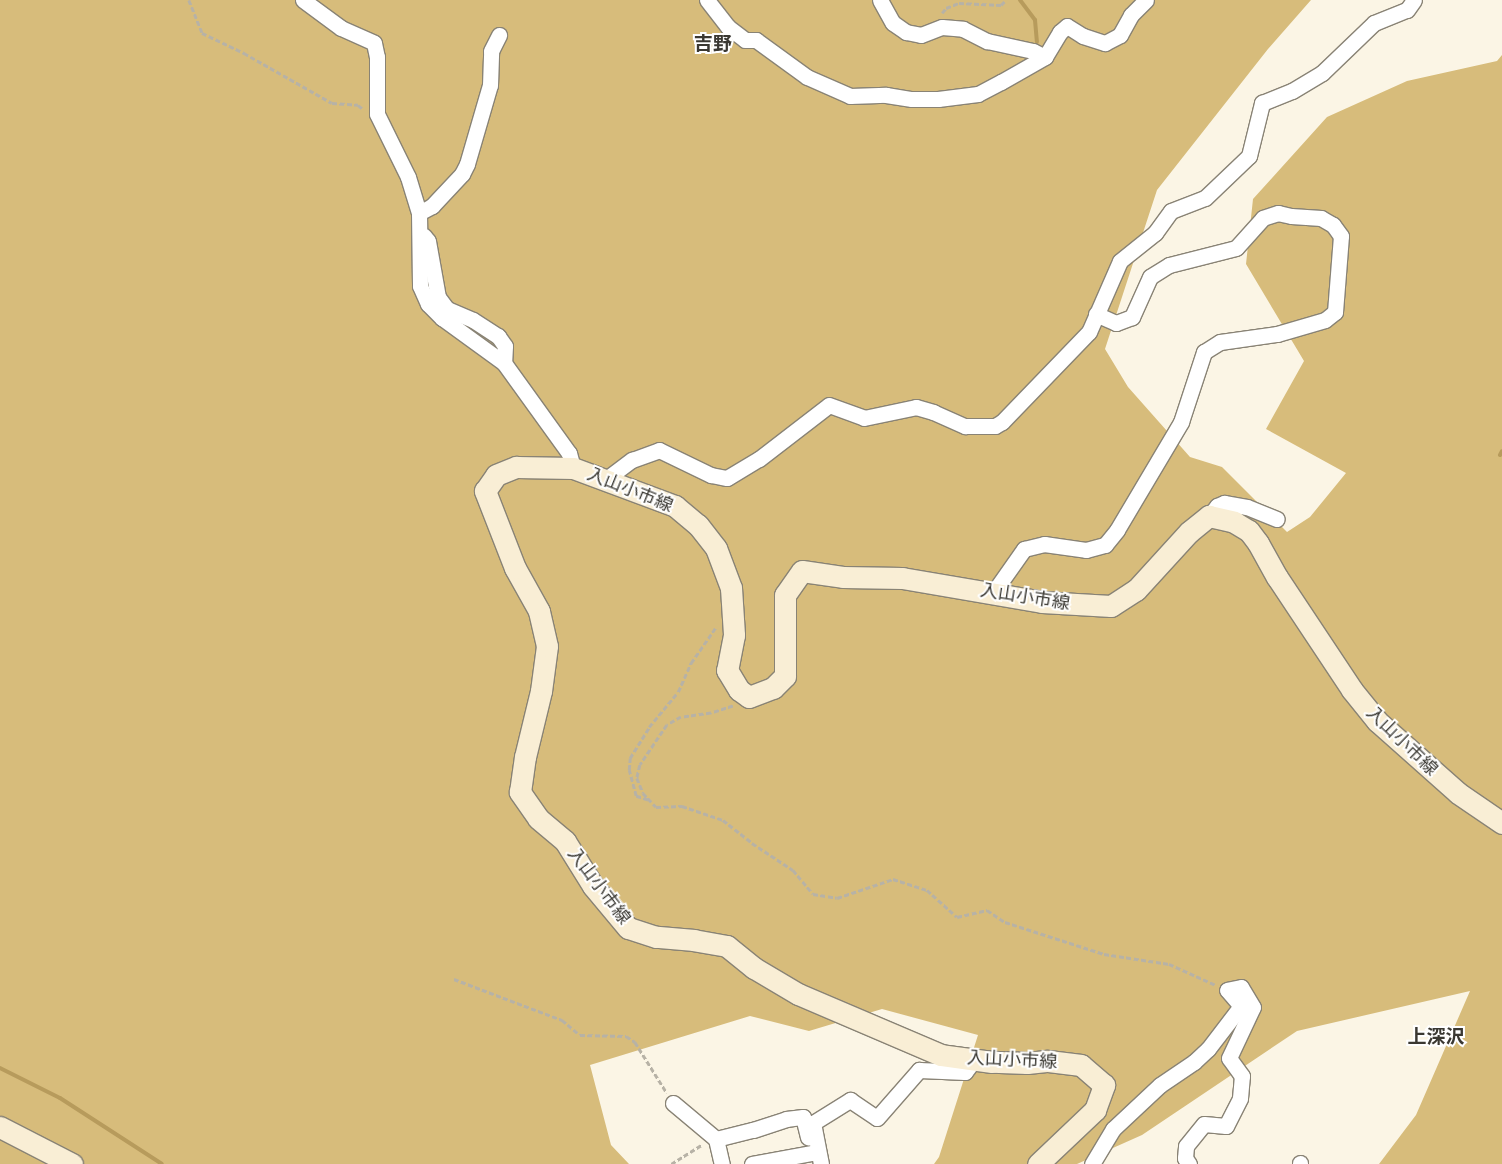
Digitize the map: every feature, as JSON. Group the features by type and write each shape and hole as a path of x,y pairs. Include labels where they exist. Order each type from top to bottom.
{"main road":[{"name":"入山小市線","path":"1038,1164 1095,1110 1104,1085 1081,1065 1046,1060 1027,1063 974,1060 941,1055 798,994 754,968 727,946 694,940 656,937 628,928 593,886 565,842 538,818 520,792 525,757 541,691 547,646 538,611 515,568 485,491 496,475 516,467 573,468 675,506 698,525 716,548 731,588 734,635 728,670 738,690 749,697 773,688 786,676 785,594 802,571 843,577 902,578 1042,602 1111,606 1136,590 1189,532 1209,516 1234,522 1248,531 1352,690 1377,721 1458,793 1502,823"},
{"path":"0,1127 72,1164"}],"street":[{"path":"303,0 341,28 374,43 377,57 377,114 408,177 419,213 420,286 428,304 442,318 504,363 569,453 573,468"},
{"path":"707,0 728,27 745,40 756,40 808,77 850,96 886,95 912,99 938,99 978,94 1045,57 1060,32 1067,26 1084,36 1104,43 1120,35 1131,15 1146,0"},
{"path":"880,0 893,23 906,32 920,35 942,27 963,29 987,41 1033,50 1045,57"},
{"path":"605,480 632,460 659,450 711,475 727,478 759,459 829,405 864,418 916,407 965,426 995,426 1010,417 1089,332 1120,261 1155,233 1171,211 1205,198 1249,156 1262,103 1292,91 1322,73 1374,23 1407,10 1414,0"},
{"path":"419,213 432,206 462,174 467,164 490,85 492,51 499,35"},
{"path":"993,593 1024,549 1044,544 1086,550 1105,545 1117,530 1181,422 1204,352 1220,342 1277,334 1325,320 1335,312 1341,236 1333,225 1321,218 1278,213 1263,218 1236,248 1169,265 1150,277 1132,317 1116,323 1096,314"},
{"path":"1209,516 1217,506 1224,503 1247,507 1277,519"},
{"path":"1189,1164 1185,1158 1186,1146 1204,1124 1226,1126 1240,1098 1242,1076 1229,1058 1253,1007 1242,988 1227,990"},
{"path":"1092,1164 1113,1129 1160,1086 1194,1062 1208,1049 1241,1006 1227,990"},
{"path":"818,1156 813,1123 850,1100 877,1118 920,1070 965,1072 974,1060"},
{"path":"673,1103 716,1138 722,1164"},
{"path":"716,1138 753,1130 786,1119 803,1117 818,1156"},
{"path":"752,1164 818,1156"}],"path":[{"path":"189,0 202,33 244,53 332,103 358,105 376,123 381,122"},
{"path":"942,27 940,17 946,8 959,3 1001,5 1006,0"},
{"path":"650,800 636,796 630,770 630,758 649,727 678,692 691,663 718,625"},
{"path":"738,690 740,701 733,706 711,713 681,717 667,725 640,765 637,778 643,793 656,807 682,806 723,820 752,844 793,870 813,894 837,898 893,879 927,890 957,917 986,910 1005,922 1104,954 1169,964 1227,990"},
{"path":"454,980 562,1020 580,1035 626,1036 635,1042 673,1103"},
{"path":"671,1164 716,1138"}],"shaded area":[{"path":"0,0 1311,0 1268,49 1157,190 1105,349 1128,387 1190,457 1222,467 1287,532 1310,517 1346,473 1266,429 1304,361 1246,264 1253,199 1327,117 1407,81 1497,61 1502,55 1502,1164 1379,1164 1416,1115 1470,991 1297,1031 1142,1135 1077,1164 934,1164 939,1157 978,1035 882,1009 809,1031 750,1016 590,1065 611,1145 629,1164 0,1164"}],"waterway":[{"path":"1020,0 1035,20 1037,42"},
{"path":"1500,455 1502,451"},
{"path":"0,1068 60,1098 162,1164"}],"district":[{"name":"吉野","path":"713,44"},
{"name":"上深沢","path":"1436,1037"}]}
